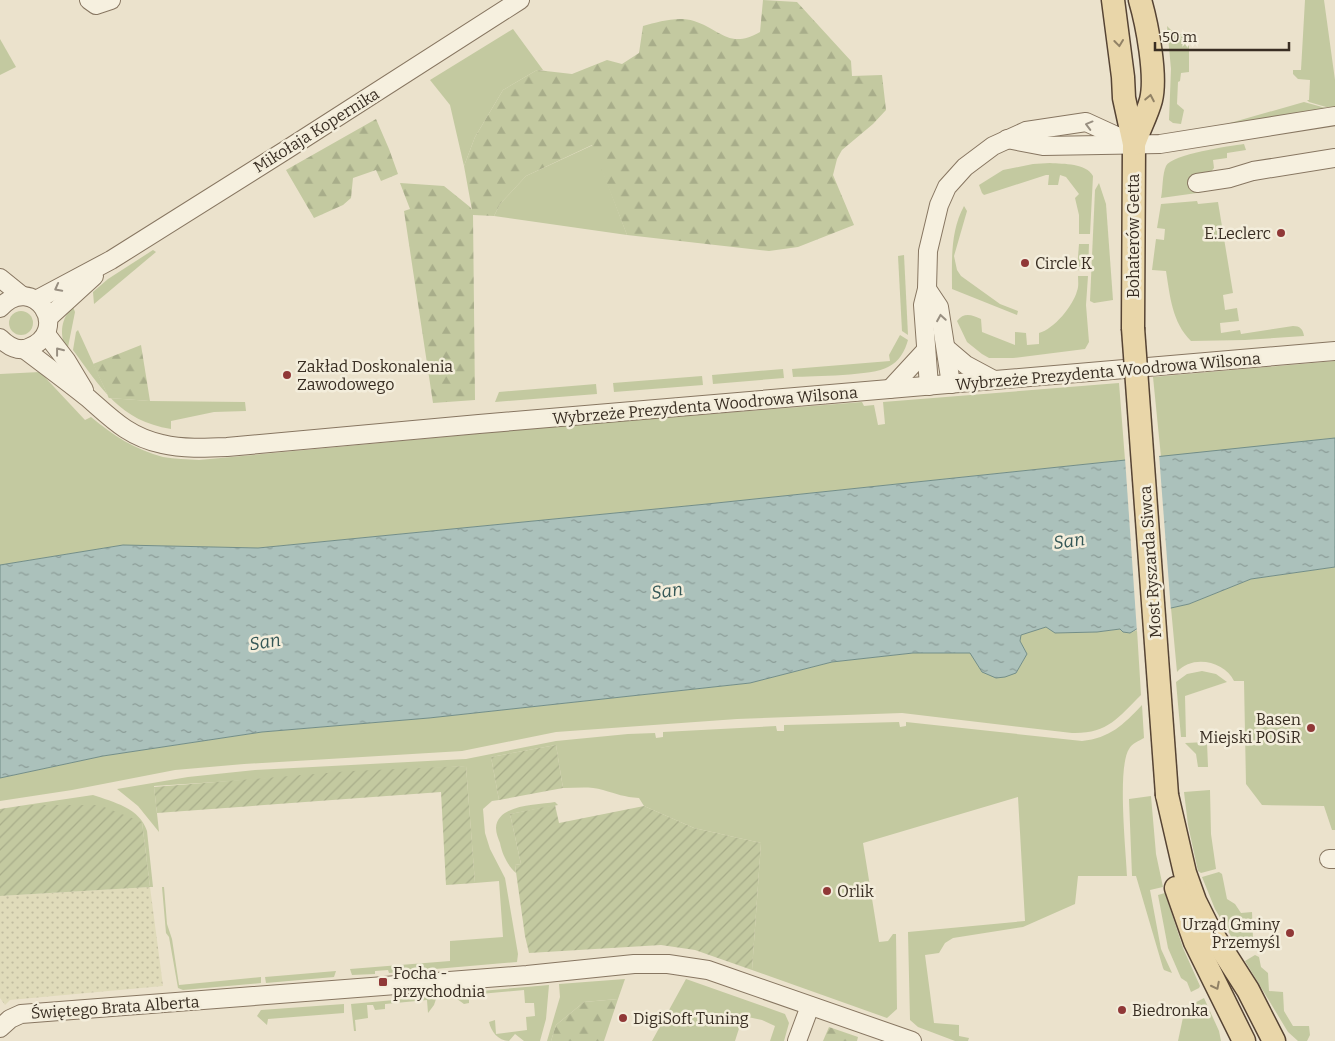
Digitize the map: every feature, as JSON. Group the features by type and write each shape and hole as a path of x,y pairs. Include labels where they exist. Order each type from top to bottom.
{"main road":[{"name":"Bohaterów Getta","path":"1113,0 1124,77 1124,98 1134,144 1133,328"},
{"name":"Bohaterów Getta","path":"1134,144 1152,99 1148,36 1140,0"},
{"name":"Most Ryszarda Siwca","path":"1133,328 1167,795"},
{"path":"1167,795 1167,845 1176,888 1195,942 1241,1038"},
{"path":"1167,795 1185,873 1195,901 1248,990 1274,1041"}],"street":[{"path":"89,0 96,5 111,0"},
{"name":"Mikołaja Kopernika","path":"0,308 7,300 29,298 111,260 520,0"},
{"path":"929,386 923,306 927,289 928,251 932,230 939,205 947,187 964,167 992,146 1026,131 1086,122 1134,144 1160,144 1335,116"},
{"path":"1197,183 1230,178 1253,171 1335,158"},
{"name":"Mikołaja Kopernika","path":"24,349 37,344 47,326 111,260"},
{"path":"0,278 44,308 47,326 89,399"},
{"path":"927,289 940,307 951,384"},
{"path":"2,343 14,348 24,349 89,399"},
{"path":"946,348 966,365 995,380"},
{"path":"890,390 926,350"},
{"name":"Wybrzeże Prezydenta Woodrowa Wilsona","path":"89,399 121,427 139,437 174,447 203,448 1335,351"},
{"name":"Świętego Brata Alberta","path":"0,1028 10,1019 21,1014 527,975 634,964 668,964 708,970 912,1041"},
{"path":"798,1041 810,1006"}],"shaded area":[{"path":"150,887 163,986 10,1000 5,1005 0,998 0,896"}],"green space":[{"path":"763,0 797,2 851,61 852,76 882,75 886,110 873,124 842,150 837,159 833,175 854,225 798,247 769,251 627,235 592,145 526,176 500,204 494,216 473,215 475,400 433,403 404,211 410,209 400,183 444,186 472,210 464,166 475,137 503,90 537,70 572,74 607,60 622,64 639,53 643,26 662,21 675,19 694,21 732,39 749,37 760,32"},
{"path":"1305,0 1324,0 1335,80 1335,107 1326,107 1309,102 1307,100 1309,100 1310,80 1298,79 1293,74 1293,70 1301,70"},
{"path":"1167,26 1175,34 1186,34 1189,44 1189,72 1181,73 1180,81 1178,82 1177,104 1184,110 1181,124 1173,123 1169,120 1171,69"},
{"path":"513,29 543,70 537,70 503,90 475,137 464,166 450,105 430,80"},
{"path":"0,39 16,67 0,75"},
{"path":"1304,102 1333,110 1228,125 1230,123"},
{"path":"376,119 398,174 381,181 376,170 353,178 351,198 343,205 314,218 286,170"},
{"path":"1244,144 1246,150 1227,153 1227,158 1213,160 1214,168 1210,173 1194,176 1197,193 1161,198 1163,177 1166,166 1170,162 1202,151"},
{"path":"593,145 627,235 494,216 500,204 526,176"},
{"path":"1050,163 1080,166 1093,176 1090,234 1079,234 1079,215 1075,198 1079,194 1066,177 1060,175 1058,185 1048,185 1049,175 1046,175 984,195 979,185 1003,170 1033,164"},
{"path":"1099,183 1106,204 1113,300 1094,303 1090,301 1095,190"},
{"path":"1197,201 1198,204 1218,202 1233,293 1223,295 1225,310 1237,308 1239,321 1220,323 1221,333 1240,330 1241,334 1293,326 1301,328 1304,336 1191,341 1185,334 1173,308 1166,271 1152,270 1156,239 1164,240 1165,229 1157,228 1161,204"},
{"path":"964,206 967,211 954,256 957,270 961,276 1000,304 1018,311 1017,315 952,289 954,236 959,216"},
{"path":"1079,244 1089,244 1088,271 1077,270"},
{"path":"153,250 156,252 94,304 93,292 108,279"},
{"path":"904,255 908,335 902,331 898,256"},
{"path":"1078,276 1088,276 1086,305 1089,342 1085,349 1013,358 989,358 967,342 957,321 962,316 968,315 981,319 982,332 1015,345 1015,332 1026,333 1027,345 1039,344 1039,333 1057,322 1075,297 1078,289"},
{"path":"73,307 75,312 66,349 62,338 62,326 66,316"},
{"path":"21,311 29,315 33,323 29,331 21,335 13,331 9,323 13,315"},
{"path":"78,330 107,394 73,350"},
{"path":"900,335 908,340 898,359 888,367 870,372 843,375 793,377 792,369 890,361 889,355"},
{"path":"141,345 150,401 109,398 93,364"},
{"path":"1335,361 1335,438 1161,457 1153,377"},
{"path":"783,369 784,378 713,384 712,375"},
{"path":"40,372 85,420 91,417 125,441 153,454 168,458 199,460 571,425 862,402 864,406 874,405 878,425 885,424 883,402 1119,383 1125,460 707,504 258,548 123,545 0,565 0,374"},
{"path":"702,376 703,385 614,392 613,383"},
{"path":"596,384 597,394 495,402 499,392"},
{"path":"111,398 150,401 245,402 246,411 214,412 171,421 171,429 138,419 125,411"},
{"path":"1335,567 1335,830 1332,830 1324,806 1262,805 1246,784 1244,681 1234,681 1230,674 1208,662 1191,663 1183,666 1177,672 1171,608 1189,604 1251,579"},
{"path":"1046,627 1055,633 1097,632 1121,629 1129,633 1137,630 1141,695 1111,723 1094,731 1084,733 902,713 737,719 556,732 462,751 175,770 72,790 0,801 0,778 103,756 262,732 429,718 750,683 832,662 913,653 971,653 982,672 1016,673 1027,654 1020,641 1021,635"},
{"path":"1202,671 1216,674 1227,682 1185,696 1186,737 1181,737 1176,682 1187,674"},
{"path":"1142,705 1144,738 1130,747 1125,759 1123,773 1127,876 1078,876 1075,904 1023,927 953,938 945,943 939,953 925,955 934,1023 959,1025 959,1036 969,1038 968,1041 955,1041 918,1027 910,1020 908,932 1025,921 1018,797 863,843 879,942 888,941 893,934 896,934 897,1009 887,1018 752,970 761,843 694,828 644,806 639,798 593,788 563,788 556,745 491,757 499,800 492,801 483,809 485,833 490,849 505,878 518,954 517,962 389,973 388,970 375,971 375,974 352,975 350,969 450,961 450,941 503,937 499,881 475,883 466,766 154,786 159,832 138,806 117,789 188,777 255,770 466,759 556,741 628,734 655,733 656,738 663,737 663,732 776,726 777,731 784,731 784,725 899,722 900,727 906,726 906,722 1082,741 1108,734 1129,719"},
{"path":"1207,742 1208,767 1198,767 1196,754 1185,743"},
{"path":"556,745 563,788 499,800 491,757"},
{"path":"466,766 475,883 446,885 441,792 157,813 154,787 351,771"},
{"path":"1210,790 1211,834 1216,869 1201,873 1198,871 1188,825 1184,792"},
{"path":"93,795 125,807 132,811 143,823 147,831 153,887 150,887 142,822 26,805"},
{"path":"1151,796 1156,854 1163,887 1150,890 1161,949 1172,973 1163,968 1136,876 1132,876 1129,799"},
{"path":"555,802 558,805 510,814 521,864 515,865 516,873 502,851 496,830 498,820 503,814 520,807"},
{"path":"26,805 99,805 142,822 150,887 0,896 0,809"},
{"path":"555,805 559,823 644,806 694,828 761,843 752,970 695,950 661,945 529,953 515,865 521,864 510,814"},
{"path":"1219,872 1222,874 1227,899 1235,904 1241,913 1252,912 1253,939 1250,944 1239,950 1215,909 1202,877"},
{"path":"162,887 164,887 167,924 172,939 179,985 261,977 261,983 183,990 178,988 169,937 166,933"},
{"path":"1165,893 1183,948 1200,986 1191,992 1187,982 1181,978 1168,948 1158,895"},
{"path":"1255,955 1259,957 1261,967 1268,973 1269,991 1283,992 1284,1011 1293,1026 1309,1026 1310,1035 1307,1041 1298,1041 1288,1032 1245,961"},
{"path":"336,971 334,977 266,983 265,977"},
{"path":"625,979 618,999 584,1002 556,1025 551,1041 547,1041 560,997 559,984"},
{"path":"686,979 785,1014 789,1023 784,1041 770,1041 775,1026 762,1020 743,1016 735,1041 652,1041"},
{"path":"549,985 546,1019 540,1041 524,1041 515,1034 509,1041 505,1041 493,1032 489,1022 495,1020 496,1034 527,1030 526,1017 535,1016 534,1003 525,1003 524,990 469,995 469,1003 464,1004 457,999 457,993"},
{"path":"437,996 434,1005 428,1013 427,1000 385,1004 385,1009 375,1010 373,1005 367,1005 368,1018 355,1020 356,1031 354,1031 351,1004"},
{"path":"1204,998 1219,1031 1221,1041 1178,1041 1185,1008"},
{"path":"618,999 604,1041 551,1041 556,1025 584,1002"},
{"path":"344,1004 344,1013 268,1019 267,1025 257,1016 261,1010"},
{"path":"829,1027 858,1037 857,1041 823,1041"}],"water":[{"name":"San","path":"1335,438 1335,567 1251,579 1189,604 1171,608 1130,633 1123,632 1120,629 1097,632 1055,633 1046,627 1021,635 1020,641 1027,654 1016,673 1005,677 996,678 982,672 970,653 913,653 832,662 750,683 429,718 262,732 103,756 0,778 0,565 123,545 258,548 707,504"}],"pier":[{"path":"1159,454 1171,611 1137,632 1125,458"}],"place":[{"name":"E.Leclerc","path":"1281,233"},
{"name":"Circle K","path":"1025,263"},
{"name":"Zakład Doskonalenia Zawodowego","path":"287,375"},
{"name":"Basen Miejski POSiR","path":"1311,728"},
{"name":"Orlik","path":"827,891"},
{"name":"Urząd Gminy Przemyśl","path":"1290,933"},
{"name":"Focha - przychodnia","path":"383,982"},
{"name":"Biedronka","path":"1122,1010"},
{"name":"DigiSoft Tuning","path":"623,1018"}]}
